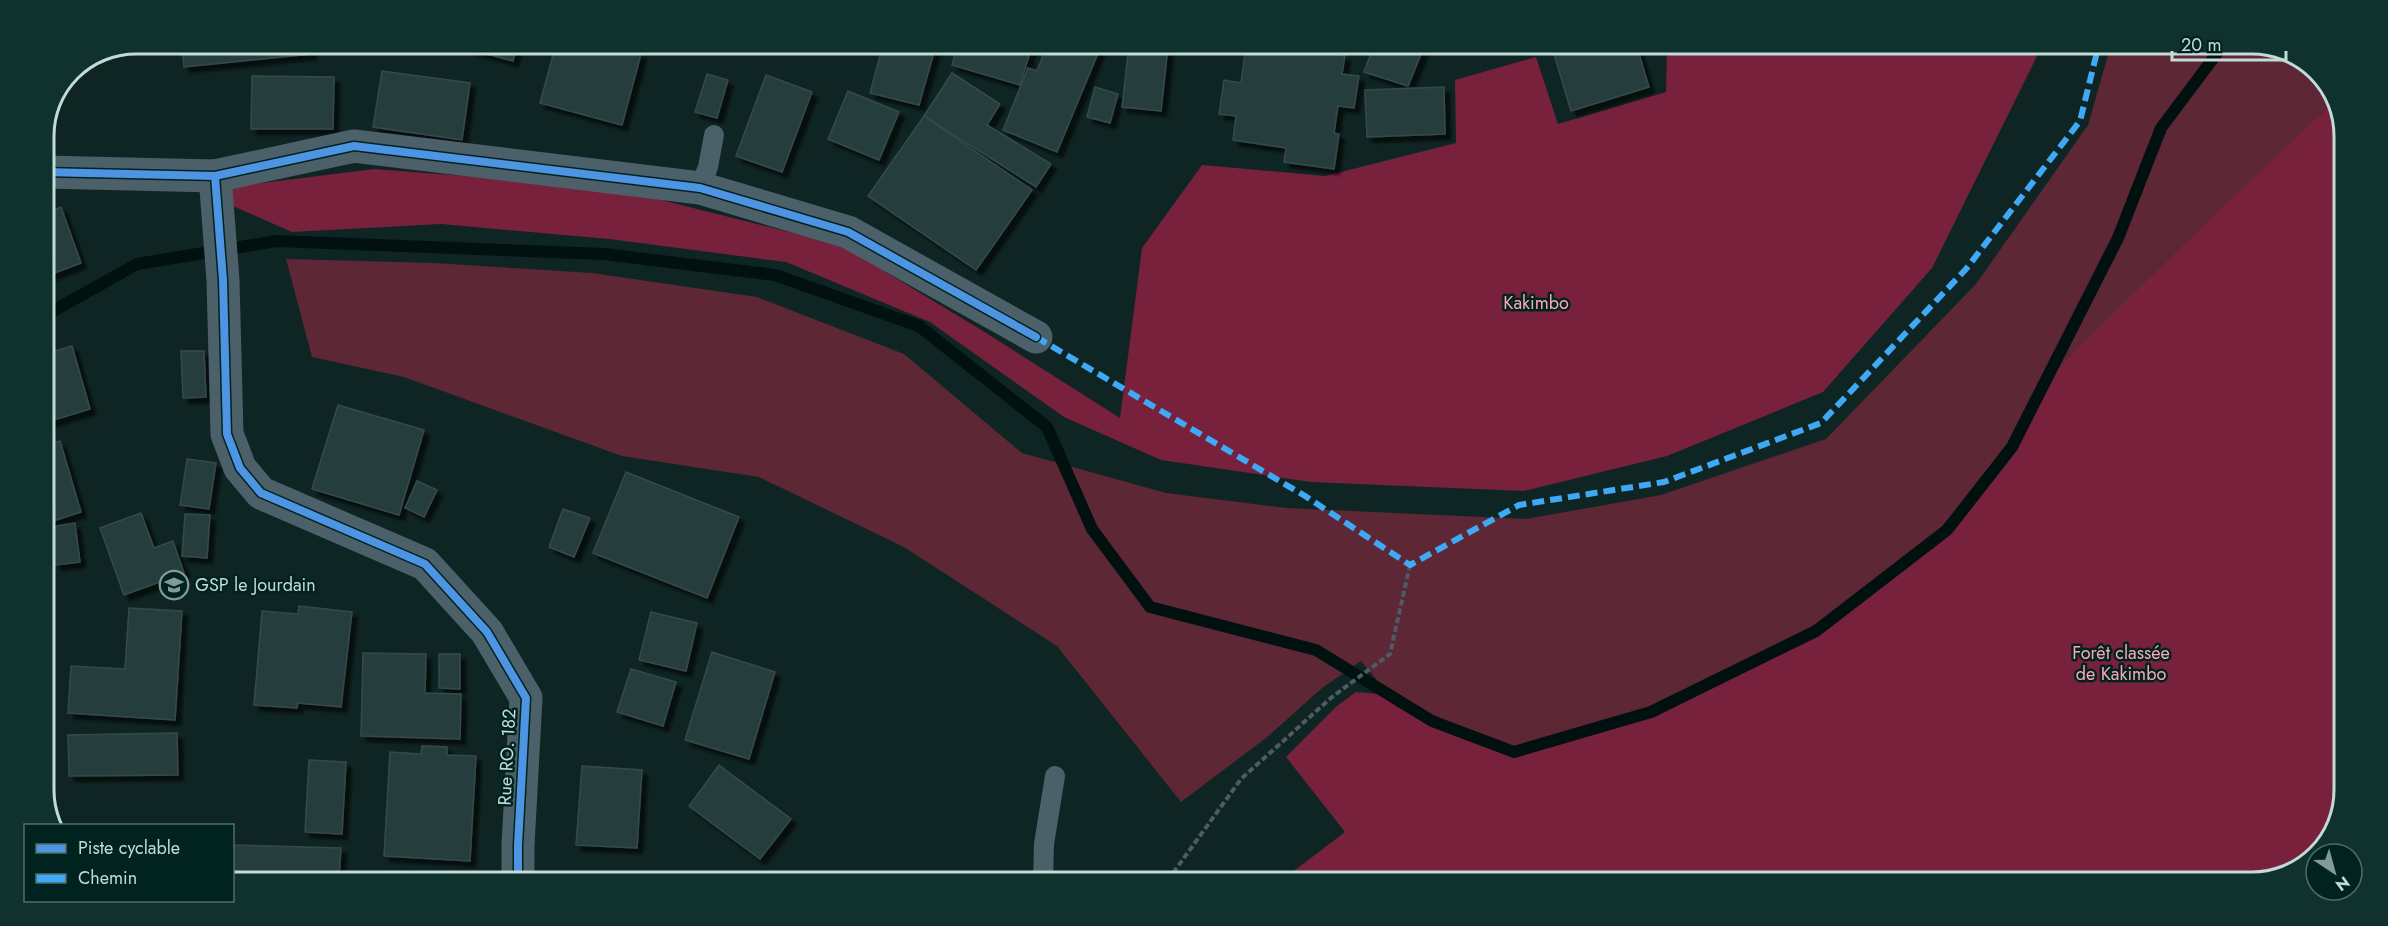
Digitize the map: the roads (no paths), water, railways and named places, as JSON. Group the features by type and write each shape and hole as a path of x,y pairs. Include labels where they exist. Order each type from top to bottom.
{"street":[{"path":"54,173 217,192 354,146 700,188 848,232 1036,337"},
{"name":"Rue RO. 182","path":"217,192 223,280 227,434 240,468 261,493 425,564 488,632 526,698 518,872"}],"lane":[{"path":"700,188 708,167 714,135"},
{"path":"1043,872 1044,844 1055,776"}],"waterway":[{"path":"54,310 137,264 277,241 604,254 775,275 919,326 1047,427 1092,529 1150,607 1316,650 1432,721 1514,752 1651,712 1816,631 1947,530 2012,447 2118,238 2161,128 2216,54"}],"place":[{"name":"GSP le Jourdain","path":"174,585"}],"park label":[{"name":"Kakimbo","path":"1536,303"},
{"name":"Forêt classée de Kakimbo","path":"2121,663"}]}
